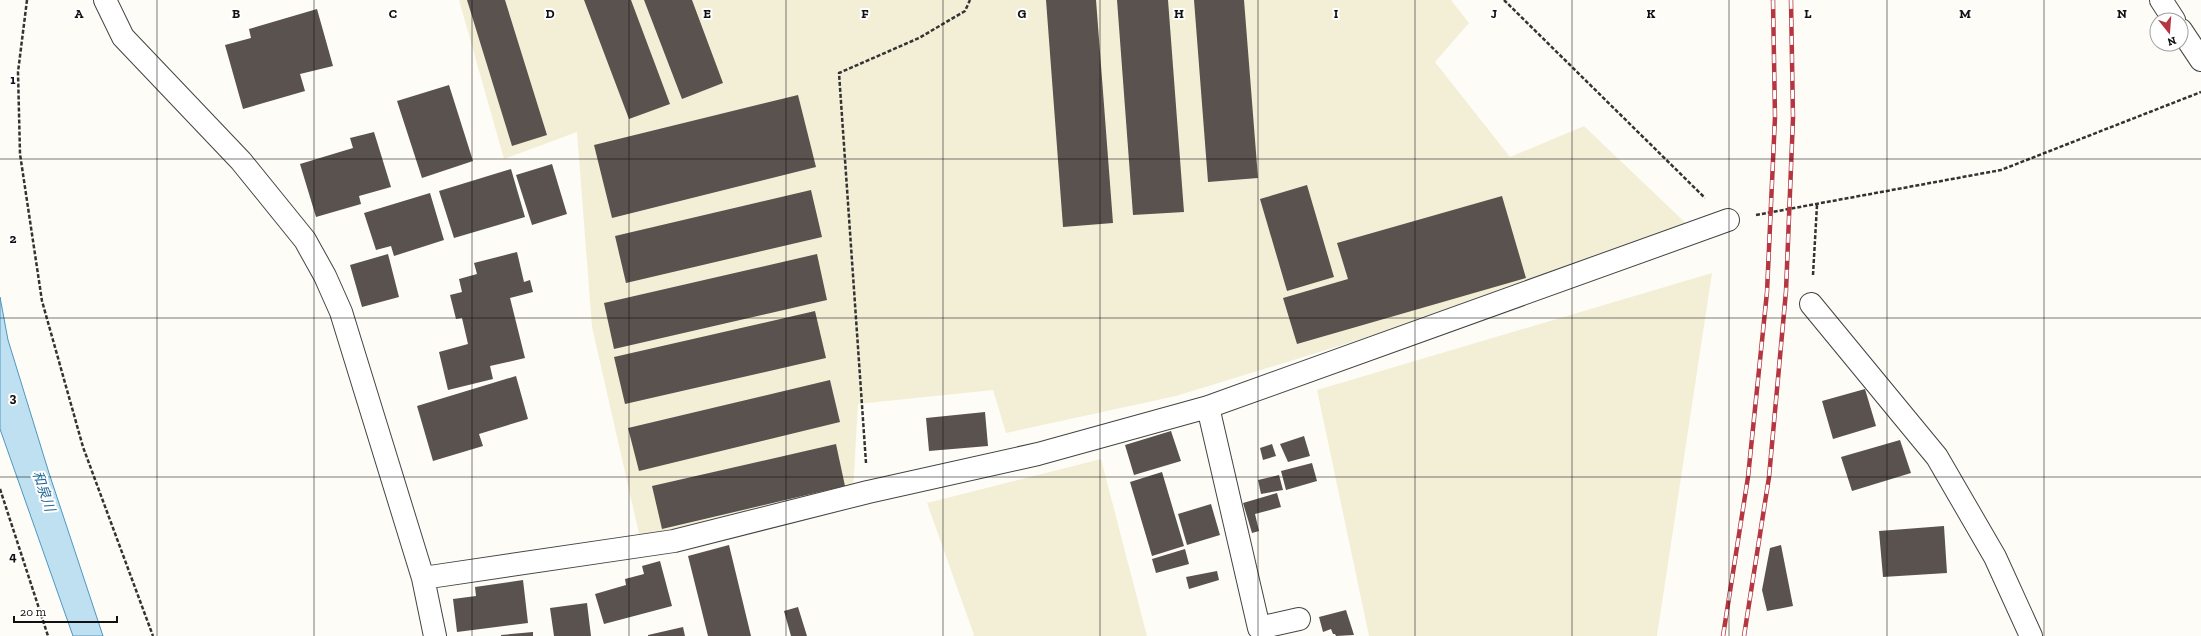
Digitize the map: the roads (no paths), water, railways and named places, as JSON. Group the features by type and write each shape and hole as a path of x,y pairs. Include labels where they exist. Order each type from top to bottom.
{"street":[{"path":"105,0 123,37 241,162 304,240 325,276 341,312 422,578 434,636"},
{"path":"2161,0 2169,12"},
{"path":"2189,42 2201,60"},
{"path":"422,578 674,541 868,492 1038,454 1208,407 1728,220"},
{"path":"1811,304 1937,457 1996,557 2031,636"},
{"path":"1208,407 1259,628 1298,619"}],"water":[{"name":"和泉川","path":"0,297 8,340 49,473 103,636 73,636 0,429"}],"railway":[{"path":"1723,636 1748,477 1767,292 1775,117 1773,0"},
{"path":"1744,636 1769,477 1786,291 1793,118 1791,0"}]}
